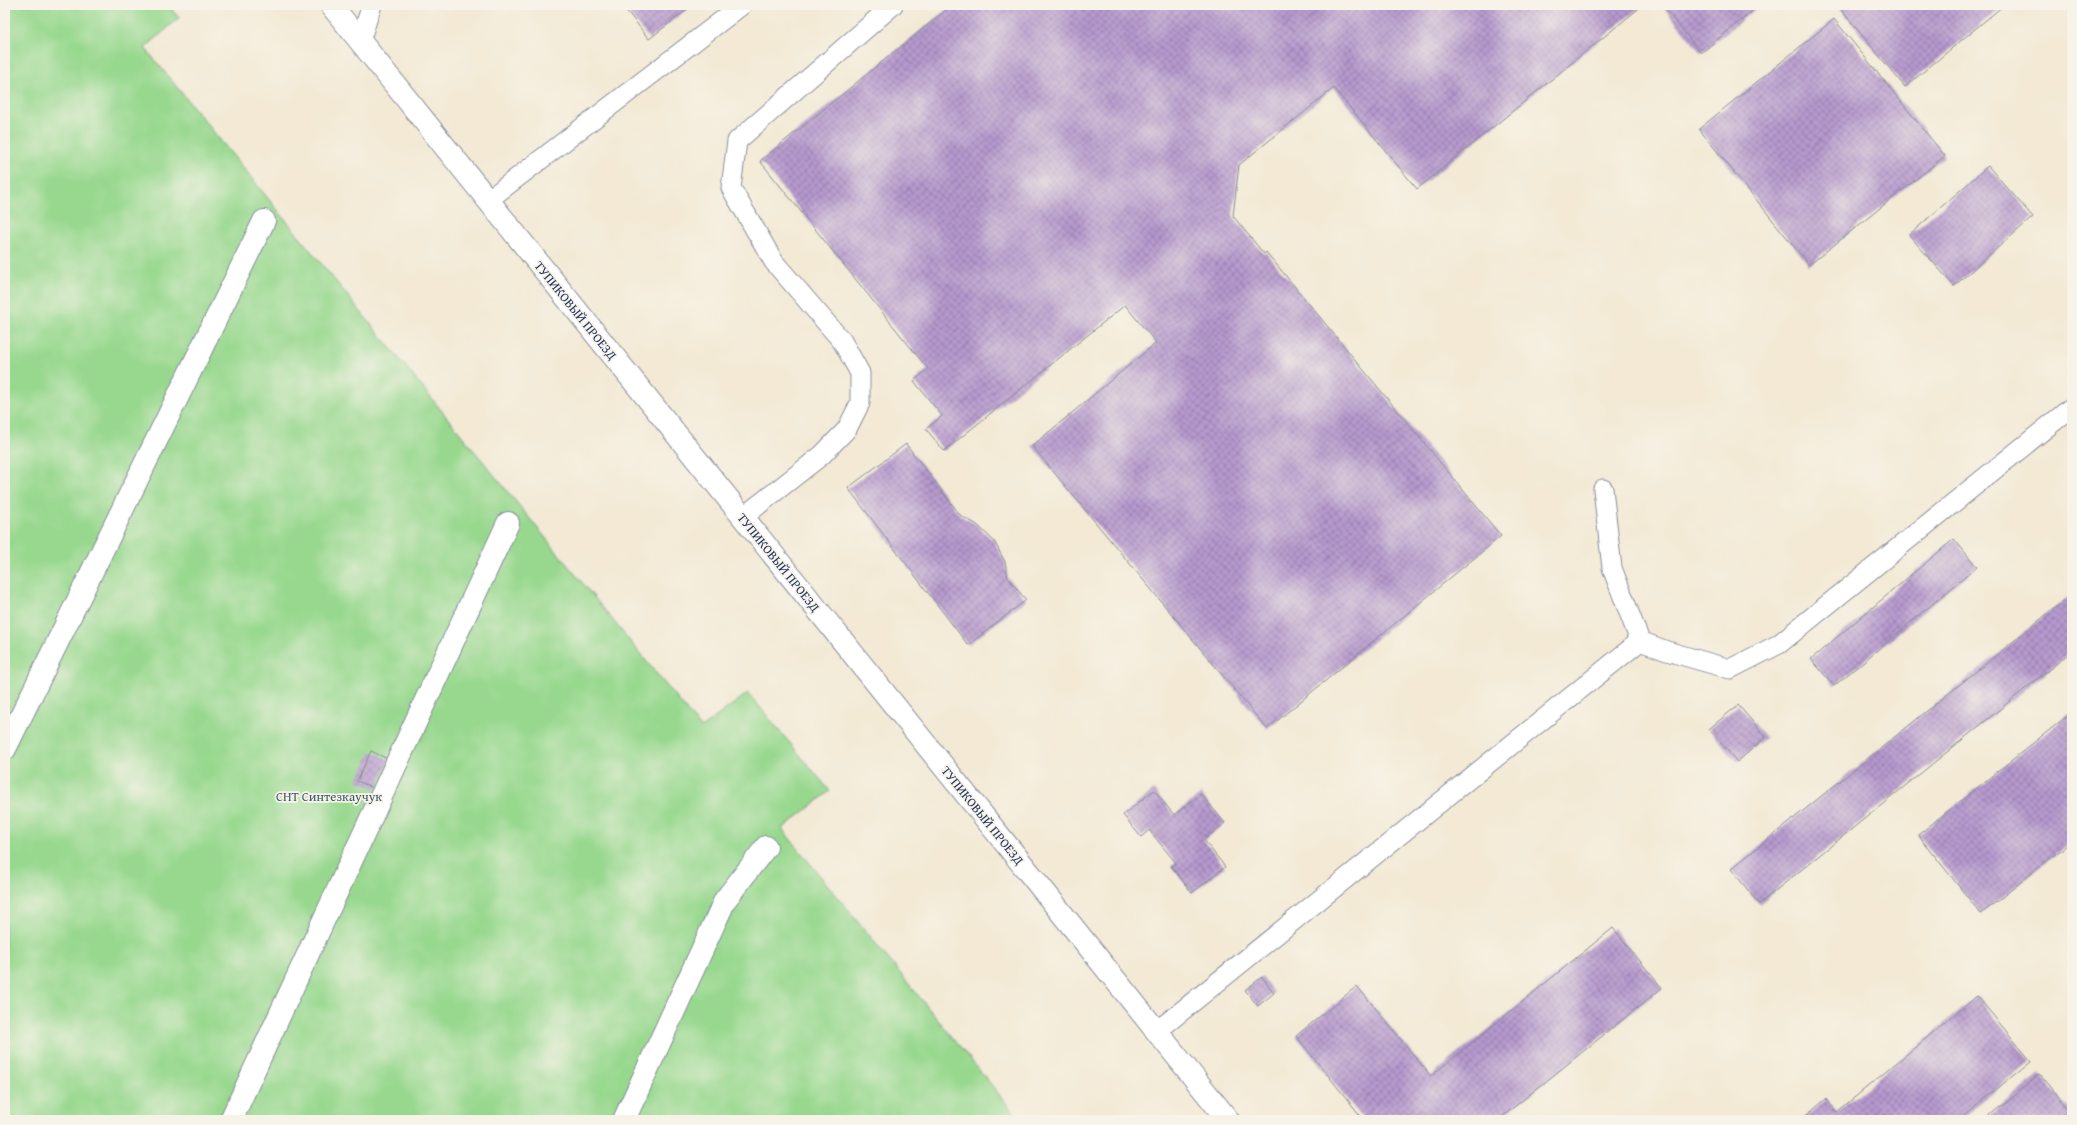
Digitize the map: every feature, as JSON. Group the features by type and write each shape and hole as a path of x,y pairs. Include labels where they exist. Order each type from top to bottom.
{"street":[{"name":"ТУПИКОВЫЙ ПРОЕЗД","path":"331,5 1228,1120"},
{"path":"5,749 264,221"},
{"path":"231,1120 508,523"},
{"path":"624,1120 725,900 766,847"}],"lane":[{"path":"360,41 372,5"},
{"path":"488,200 742,5"},
{"path":"743,517 822,455 847,429 860,403 860,373 842,341 774,262 731,188 737,141 892,5"},
{"path":"1603,489 1612,568 1640,640 1667,651 1730,669 1779,644 2072,407"},
{"path":"1157,1031 1640,640"}],"green space":[{"name":"СНТ Синтезкаучук","path":"5,5 168,5 179,18 145,48 701,728 748,693 830,791 782,829 1020,1120 5,1120"}],"building":[{"path":"622,5 693,5 649,39"},
{"path":"952,5 1643,5 1417,189 1334,88 1239,165 1233,216 1264,254 1266,252 1501,536 1267,729 1032,446 1156,343 1125,305 944,451 926,429 942,416 914,381 928,369 760,161"},
{"path":"1662,5 1760,5 1701,53"},
{"path":"1837,5 2004,5 1905,87"},
{"path":"1834,19 1945,156 1809,265 1699,129"},
{"path":"1988,166 2033,217 1954,286 1909,235"},
{"path":"906,444 961,516 976,524 994,541 1005,562 1008,578 1026,600 968,645 848,488"},
{"path":"1954,539 1977,567 1834,686 1811,659"},
{"path":"2072,594 2072,651 1759,904 1731,869"},
{"path":"1738,705 1766,737 1737,762 1709,729"},
{"path":"2072,712 2072,841 1981,914 1918,835"},
{"path":"371,751 390,760 376,789 357,781"},
{"path":"1154,790 1174,815 1201,794 1225,823 1204,840 1225,867 1192,893 1171,866 1176,863 1149,830 1141,837 1123,815"},
{"path":"1613,928 1662,988 1498,1120 1364,1120 1296,1036 1357,986 1431,1076"},
{"path":"1262,977 1274,993 1258,1006 1245,990"},
{"path":"1977,996 2031,1061 1959,1120 1801,1120 1826,1099 1837,1112"},
{"path":"2040,1074 2072,1113 2072,1120 1984,1120"}]}
